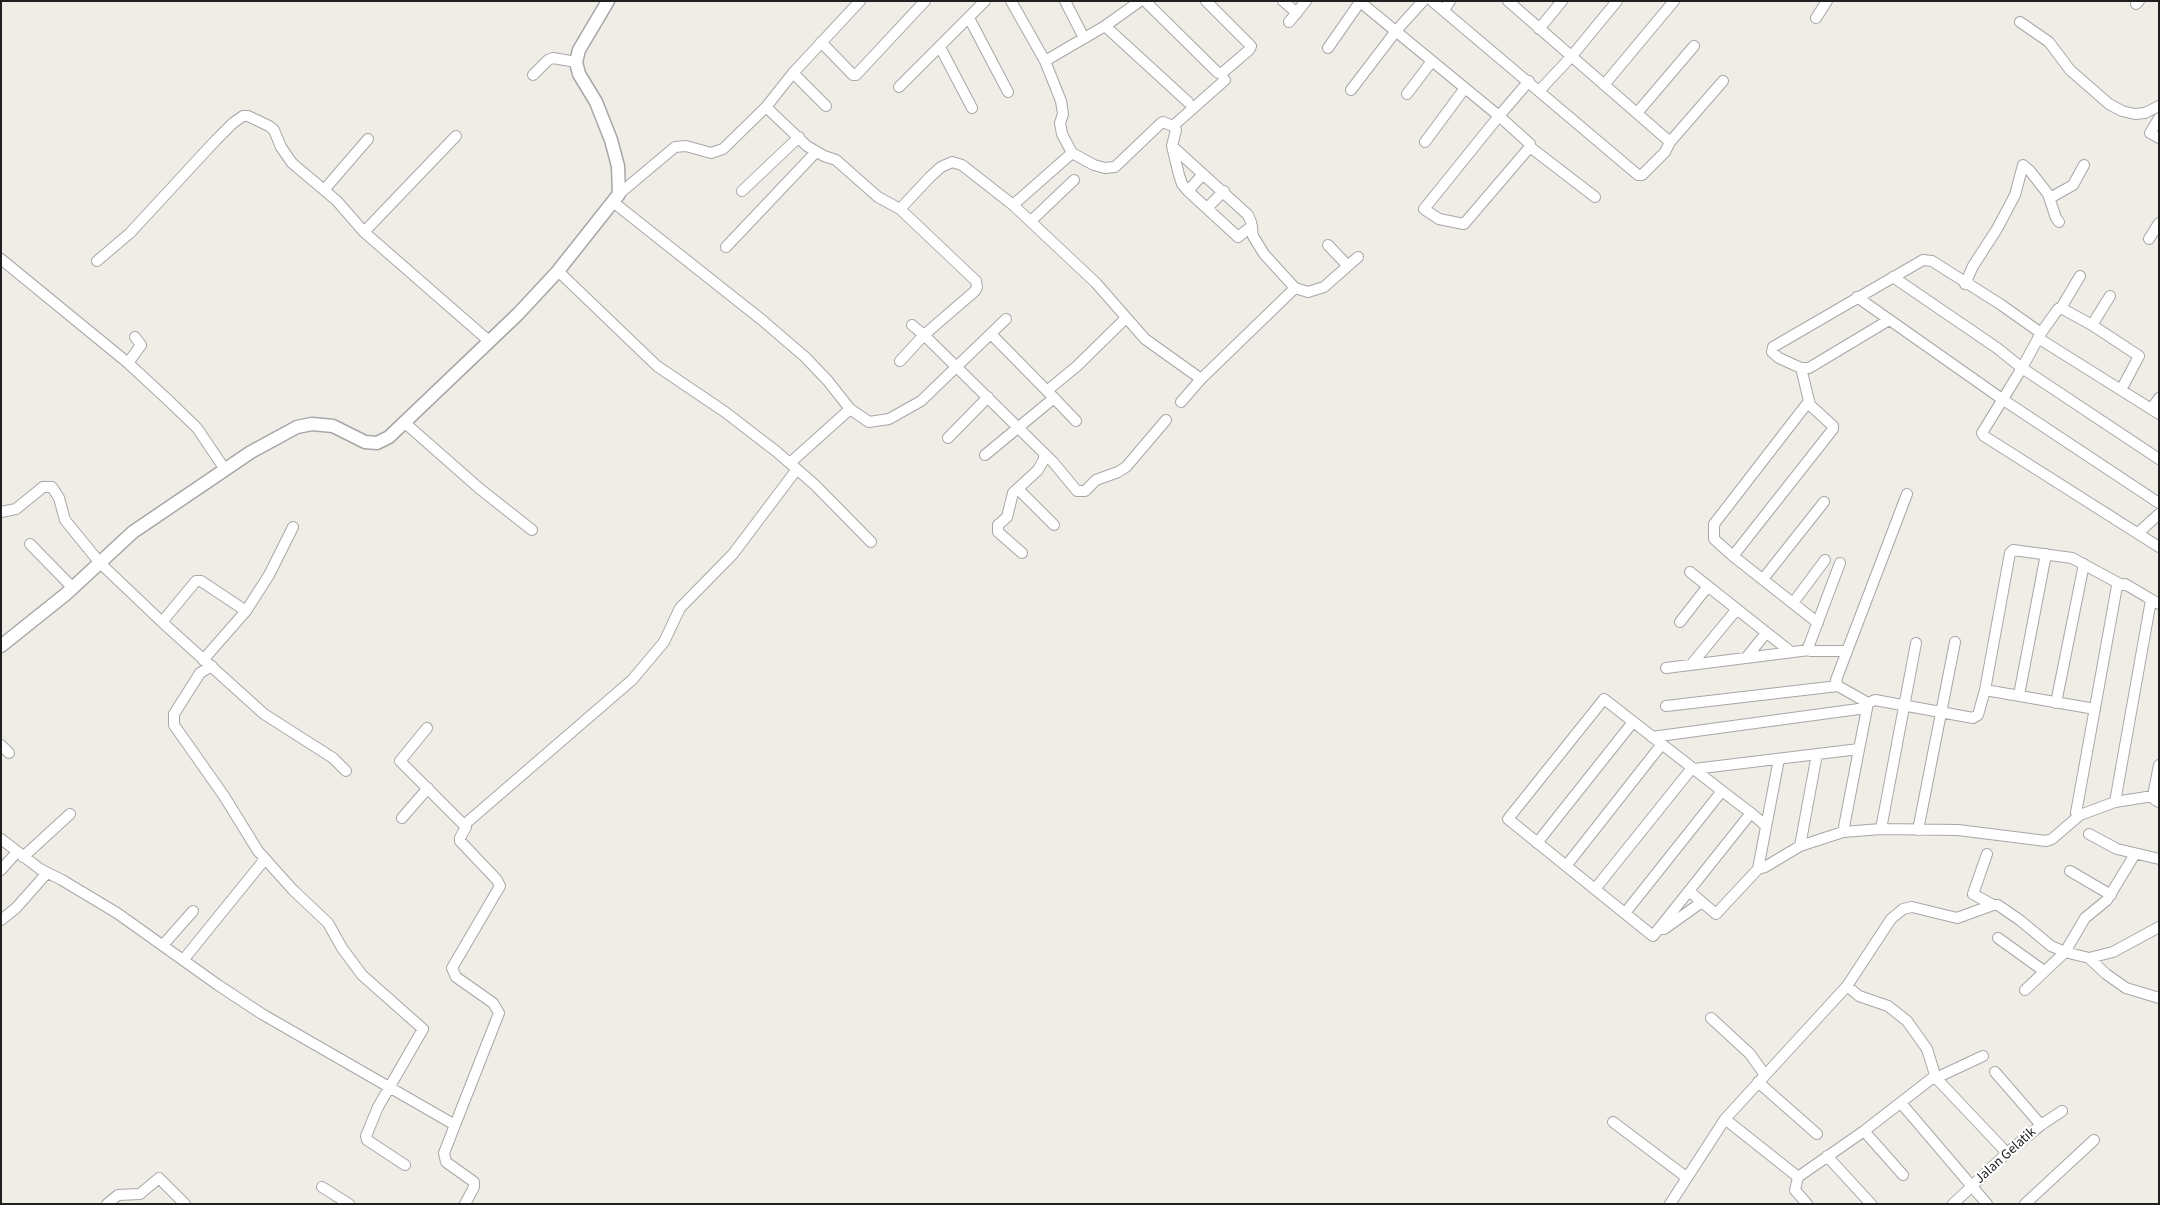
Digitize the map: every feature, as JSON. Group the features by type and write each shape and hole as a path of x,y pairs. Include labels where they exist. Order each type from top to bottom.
{"street":[{"path":"608,1 579,50 576,62 579,74 596,102 611,140 618,166 616,198"},
{"path":"1,646 148,520 250,452 304,425 327,425 358,440 373,443 389,437 489,341 558,271 616,198 675,147 686,146 711,153 722,149 766,107 793,73 860,1"},
{"path":"822,42 853,75 856,75 925,1"},
{"path":"898,87 970,18 985,1"},
{"path":"1011,1 1045,61 1061,101 1063,114 1060,123 1062,134 1072,153 1094,165 1105,168 1115,167 1160,124 1163,122 1173,126 1176,130 1172,146 1178,175 1182,184 1238,238 1252,226"},
{"path":"1065,1 1084,38"},
{"path":"1045,61 1105,26 1140,1"},
{"path":"1145,1 1221,74 1249,50 1251,46 1213,3"},
{"path":"1284,1 1297,12"},
{"path":"1288,22 1306,1"},
{"path":"1351,90 1396,31 1423,1"},
{"path":"1432,1 1529,81 1638,176 1642,175 1665,152 1670,142 1723,81"},
{"path":"1444,10 1450,1"},
{"path":"1508,1 1571,57 1638,112 1670,142"},
{"path":"1539,29 1562,1"},
{"path":"1540,91 1618,1"},
{"path":"1604,84 1674,1"},
{"path":"1816,18 1827,1"},
{"path":"1328,48 1360,2 1498,116 1529,143 1530,147 1595,197"},
{"path":"970,18 1008,92"},
{"path":"2020,22 2049,42 2066,66 2109,104 2122,111 2135,114 2145,113 2159,106"},
{"path":"1105,26 1188,102"},
{"path":"1638,112 1694,46"},
{"path":"940,47 972,108"},
{"path":"533,74 552,58 576,62"},
{"path":"1407,94 1432,61"},
{"path":"793,73 826,106"},
{"path":"1173,126 1226,80"},
{"path":"1529,81 1498,116 1424,209 1439,219 1464,224 1530,147"},
{"path":"1425,142 1465,88"},
{"path":"766,107 816,152 836,160 878,197 900,210 977,284 975,291 924,335 900,361"},
{"path":"97,261 130,233 233,123 243,116 248,116 274,130 281,147 292,163 337,201 364,232 489,341"},
{"path":"2159,118 2150,133 2159,138"},
{"path":"364,232 456,136"},
{"path":"742,191 799,137"},
{"path":"324,190 368,139"},
{"path":"1172,146 1224,191 1248,215 1252,226 1252,236 1264,254 1296,288 1308,292 1318,290 1331,282 1358,256"},
{"path":"726,247 816,152"},
{"path":"1013,205 1072,153"},
{"path":"900,210 941,167 952,162 962,165 1031,221 1096,283 1145,339 1201,380"},
{"path":"1965,284 1973,266 1997,229 2015,195 2023,165 2030,171 2050,198 2056,218 2060,222"},
{"path":"2050,198 2073,185 2084,165"},
{"path":"1188,191 1204,174"},
{"path":"1031,221 1074,180"},
{"path":"1207,208 1224,191"},
{"path":"616,198 806,357 850,409 862,420 869,422 889,419 922,401 1006,319"},
{"path":"2149,239 2159,223"},
{"path":"1328,245 1348,266"},
{"path":"1,259 128,363 197,428 224,468"},
{"path":"1889,320 1813,367 1801,368 1772,352 1773,346 1920,260 1926,260 2000,304 2039,336 2155,411 2159,398"},
{"path":"558,271 657,366 725,412 794,466 845,514 871,542"},
{"path":"2080,276 2061,308 2058,309 2039,336 2022,368 1982,429 1984,436 2159,547"},
{"path":"1893,277 1997,348 2022,368 2159,459"},
{"path":"1181,402 1201,380 1296,288"},
{"path":"2092,325 2110,296"},
{"path":"1857,297 2002,399 2159,503"},
{"path":"2061,308 2092,325 2140,356 2121,390"},
{"path":"985,455 1018,428 1126,318"},
{"path":"912,326 924,335 988,397 1077,491 1085,491 1096,480 1126,467 1166,420"},
{"path":"991,334 1076,421"},
{"path":"128,363 140,350 141,345 135,337"},
{"path":"1733,556 1832,432 1833,426 1810,406 1801,368"},
{"path":"948,438 988,397"},
{"path":"1810,406 1803,407 1714,524 1714,539 1818,623"},
{"path":"464,825 632,680 664,642 680,608 733,554 794,466 850,409"},
{"path":"405,423 480,489 532,530"},
{"path":"1022,553 998,532 998,524 1007,517 1013,493 1038,470 1044,459 1044,454"},
{"path":"1,512 16,509 42,487 52,487 59,498 65,520 100,563 264,714 333,758 346,771"},
{"path":"1018,489 1054,525"},
{"path":"1865,703 1843,688 1836,680 1906,494"},
{"path":"1763,579 1824,502"},
{"path":"2138,533 2159,514"},
{"path":"293,527 270,575 200,673 174,714 174,725 265,859 293,890 328,923 342,948 362,975 422,1027 423,1031 375,1114 366,1138 405,1165"},
{"path":"30,544 72,587"},
{"path":"1652,737 1875,700 1977,717 1985,690 2010,553 2013,550 2046,554 2072,558 2120,584 2125,584 2155,602 2115,802"},
{"path":"2019,695 2046,554"},
{"path":"1793,603 1825,560"},
{"path":"1809,650 1840,562"},
{"path":"2056,702 2084,564"},
{"path":"1690,572 1791,652"},
{"path":"162,622 196,581 201,581 246,611"},
{"path":"2080,815 2077,814 2076,810 2117,586 2120,584"},
{"path":"1680,622 1708,586"},
{"path":"1691,665 1737,609"},
{"path":"1746,658 1766,633"},
{"path":"1918,830 1955,642"},
{"path":"1881,829 1916,643"},
{"path":"1666,668 1809,650 1847,651"},
{"path":"1666,706 1843,688"},
{"path":"1985,690 2095,709"},
{"path":"1653,936 1508,819 1604,699 1766,826"},
{"path":"1843,832 1859,749 1865,703"},
{"path":"1537,842 1633,722"},
{"path":"427,728 400,761 464,825 466,828 460,840 497,880 500,886 452,970 456,977 493,1003 499,1016 444,1157 452,1167 474,1182 474,1187 464,1204"},
{"path":"1566,866 1662,744"},
{"path":"1595,889 1693,768 1859,749"},
{"path":"1800,846 1818,754"},
{"path":"1758,869 1779,759"},
{"path":"1689,891 1716,914 1758,869 1765,867 1800,846 1843,832 1881,829 1958,830 2046,841 2052,839 2080,815 2115,802 2156,799 2159,765"},
{"path":"402,818 428,788"},
{"path":"1625,913 1722,791"},
{"path":"1,870 70,814"},
{"path":"1653,936 1751,814"},
{"path":"2089,834 2117,849 2159,859"},
{"path":"1,839 20,855 89,896 262,1014 455,1126"},
{"path":"1987,854 1972,894 1993,905 2004,907 2051,946 2064,952 2089,958 2113,952 2159,927"},
{"path":"2024,990 2064,952 2085,918 2111,895 2134,854"},
{"path":"184,959 265,859"},
{"path":"2070,871 2111,895"},
{"path":"1,920 16,908 48,873"},
{"path":"1653,936 1702,902"},
{"path":"1670,1204 1725,1119 1846,986 1891,919 1903,909 1912,908 1957,918 1993,905"},
{"path":"163,945 193,911"},
{"path":"1998,938 2044,971"},
{"path":"2089,958 2126,988 2159,998"},
{"path":"1846,986 1859,996 1888,1006 1907,1021 1927,1049 1936,1078 2007,1153"},
{"path":"1711,1018 1745,1049 1761,1078 1817,1134"},
{"path":"1806,1204 1795,1190 1798,1177 1864,1132 1931,1079 1983,1056"},
{"path":"1995,1072 2041,1125"},
{"path":"1901,1103 1987,1204"},
{"name":"Jalan Gelatik","path":"1953,1204 2007,1153 2041,1125 2062,1111"},
{"path":"1725,1119 1798,1177"},
{"path":"1613,1122 1686,1177"},
{"path":"1864,1132 1903,1175"},
{"path":"2024,1204 2094,1140"},
{"path":"1827,1156 1870,1204"},
{"path":"107,1204 118,1195 140,1194 159,1178 185,1204"},
{"path":"322,1187 349,1204"}]}
